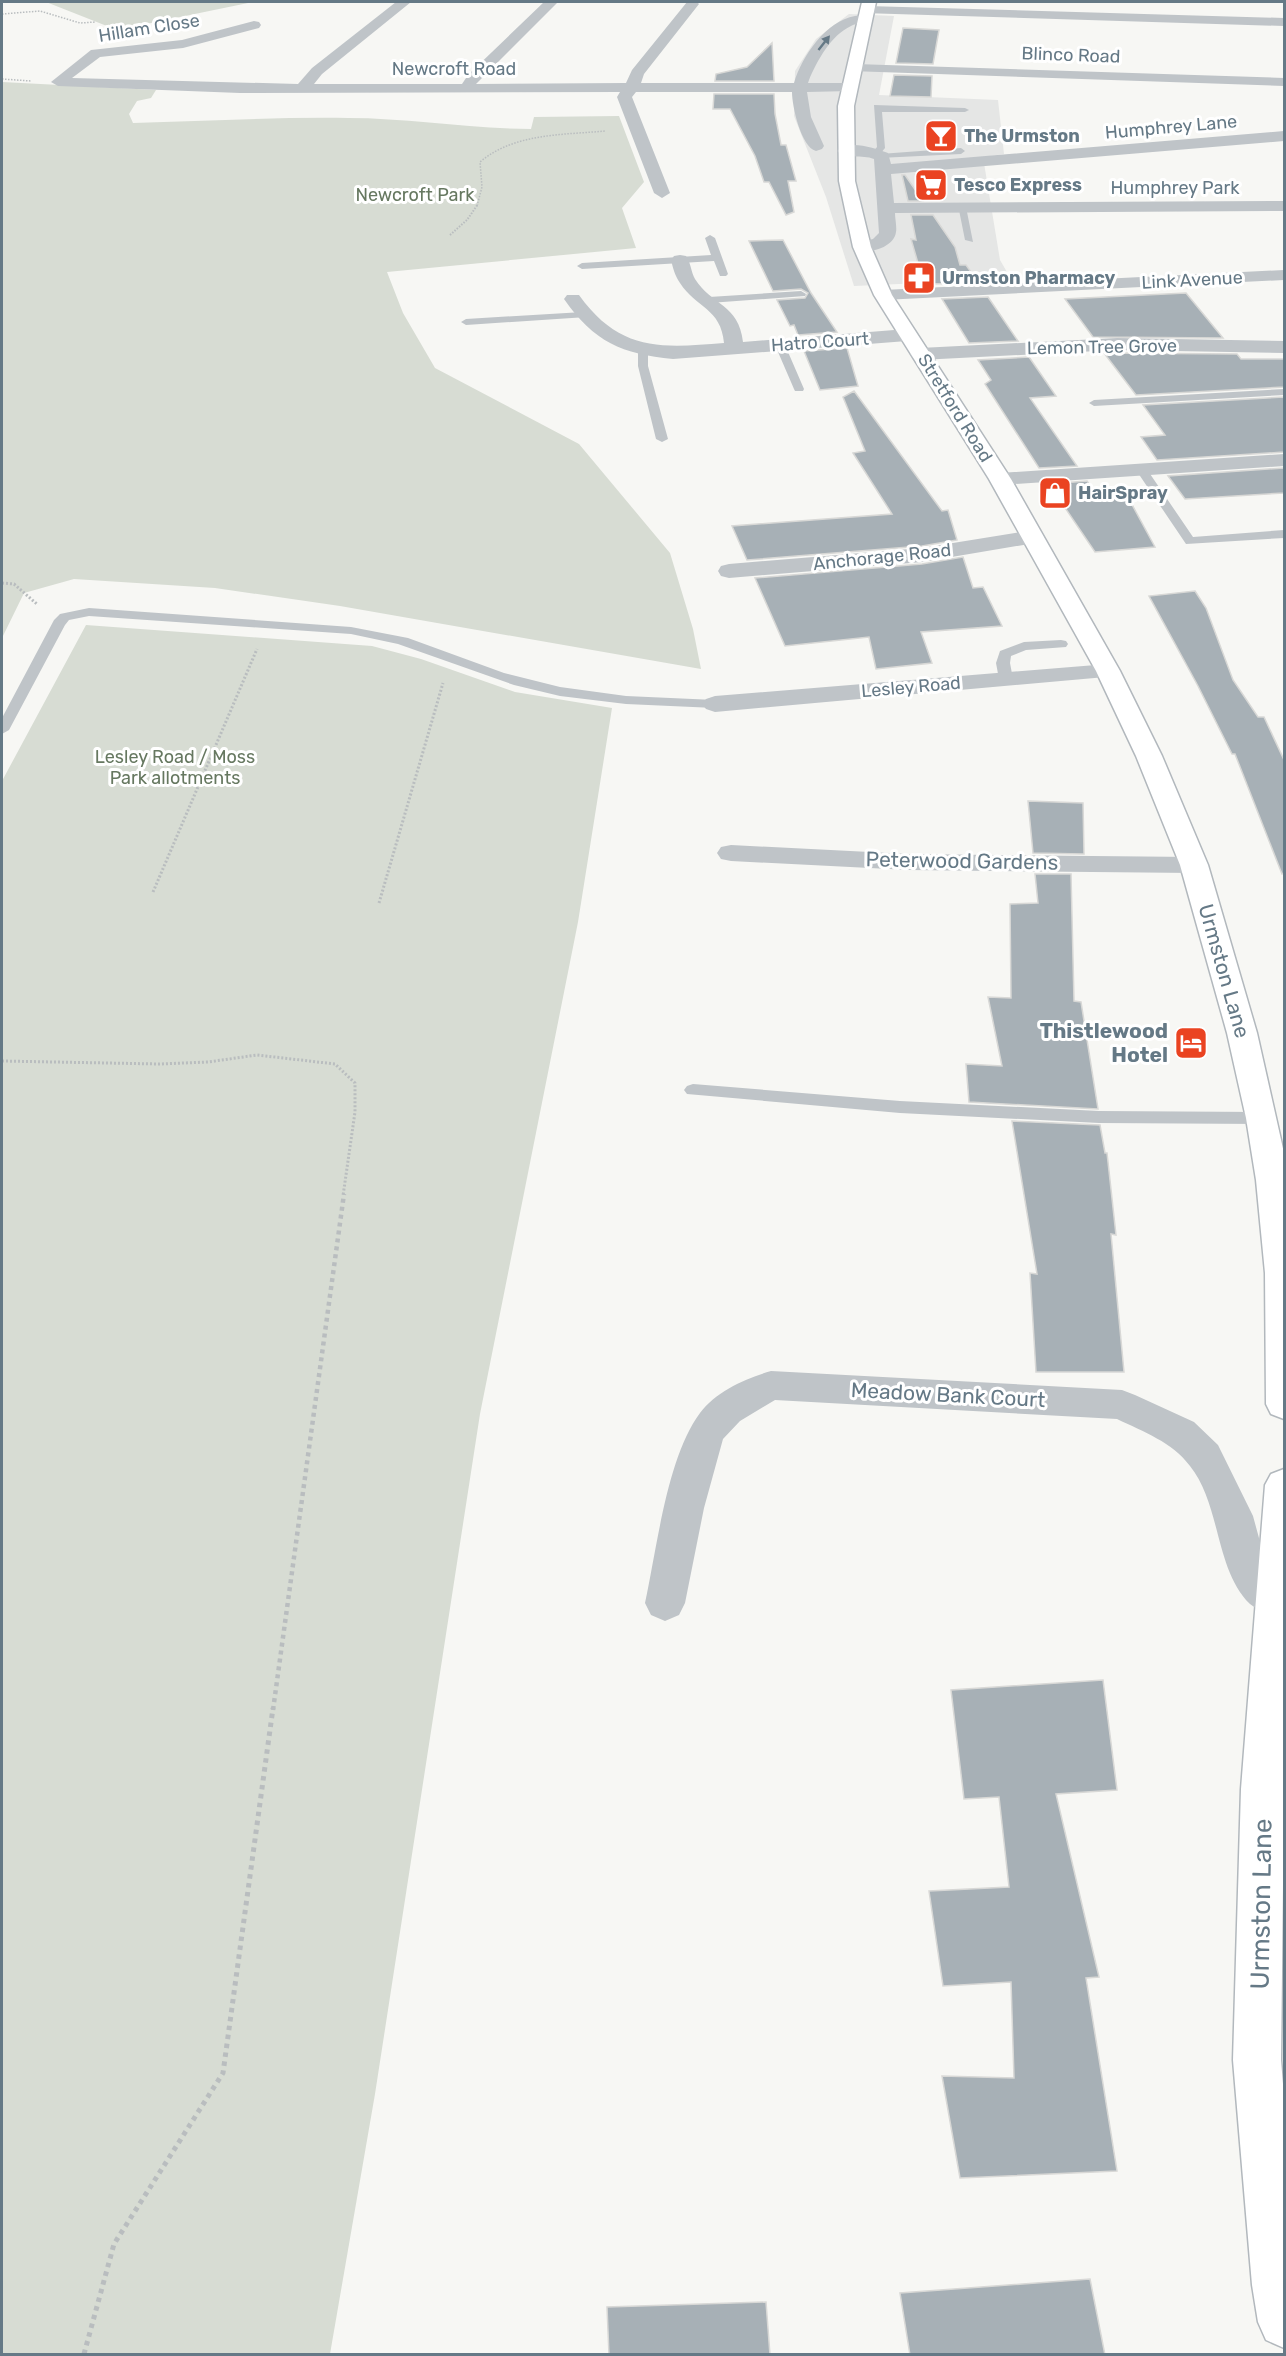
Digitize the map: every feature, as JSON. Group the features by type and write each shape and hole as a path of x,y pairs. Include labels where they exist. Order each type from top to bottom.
{"main road":[{"name":"Stretford Road","path":"867,10 846,106 841,158 862,247 883,295 1000,479 1051,569"},
{"name":"Urmston Lane","path":"1051,569 1108,671 1149,756 1194,865 1242,1033 1262,1119 1273,1180 1281,1273 1284,1404"},
{"name":"Urmston Lane","path":"1284,1485 1263,1790 1257,2060 1278,2285 1284,2322"}],"street":[{"path":"303,88 317,71 404,2"},
{"path":"469,89 469,83 473,78 551,2"},
{"path":"662,193 624,97 632,87 637,73 692,4"},
{"path":"816,146 804,118 800,86 828,38 842,24 867,10 1284,22"},
{"name":"Hillam Close","path":"58,82 96,53 183,44 254,26"},
{"name":"Blinco Road","path":"855,68 1284,82"},
{"name":"Newcroft Road","path":"58,82 181,88 851,87"},
{"name":"Humphrey Lane","path":"880,159 1284,136"},
{"path":"841,158 880,159 888,234 885,239 862,247"},
{"name":"Humphrey Park","path":"885,208 966,205 1219,208 1284,206"},
{"path":"680,260 686,280 724,312 733,330 734,348"},
{"name":"Link Avenue","path":"883,295 1284,275"},
{"name":"Hatro Court","path":"578,307 605,335 643,351 673,353 907,335"},
{"name":"Lemon Tree Grove","path":"920,354 1116,344 1284,347"},
{"path":"1000,479 1284,459"},
{"name":"Anchorage Road","path":"729,571 922,555 1034,537"},
{"name":"Lesley Road","path":"715,704 1108,671"},
{"name":"Peterwood Gardens","path":"731,853 909,862 1194,865"},
{"name":"Meadow Bank Court","path":"665,1603 699,1450 712,1424 738,1400 771,1385 1122,1405 1181,1433 1205,1456 1234,1516 1247,1566 1264,1591 1275,1598"}],"lane":[{"path":"961,151 880,159 877,108 965,110"},
{"path":"966,205 970,240"},
{"path":"710,238 723,274"},
{"path":"582,266 716,258"},
{"path":"709,300 801,294"},
{"path":"465,321 578,307"},
{"path":"780,345 799,389"},
{"path":"643,351 643,366 662,439"},
{"path":"1094,403 1279,392 1284,405"},
{"path":"1142,470 1190,541 1284,534"},
{"path":"2,729 59,623 65,617 89,612 267,624 380,635 418,644 481,670 549,689 658,704 715,704"},
{"path":"1006,679 1003,663 1005,654 1024,646 1061,644"},
{"path":"693,1090 900,1107 1099,1117 1262,1119"}],"path":[{"path":"2,14 42,11 80,25 96,22"},
{"path":"450,235 470,217 480,197 482,187 480,162 486,154 498,148 549,137 636,128"},
{"path":"2,583 14,584 59,623"},
{"path":"153,892 267,624"},
{"path":"379,903 451,656"},
{"path":"2,1061 159,1064 208,1062 257,1055 335,1065 355,1083 354,1123 223,2073 114,2244 84,2355"}],"shaded area":[{"path":"849,14 894,16 879,95 998,100 1004,154 983,157 1000,260 1011,279 854,286 826,197 794,116 795,71 816,39"}],"green space":[{"path":"46,2 253,2 117,30"},
{"name":"Newcroft Park","path":"2,82 156,90 151,98 137,101 129,114 133,123 348,118 531,129 534,117 619,116 644,182 622,208 636,248 387,272 403,313 435,368 579,444 670,553 693,629 701,669 340,606 215,588 74,579 24,593 2,638"},
{"name":"Lesley Road / Moss Park allotments","path":"86,625 372,646 421,659 515,692 612,708 578,922 480,1414 375,2094 330,2354 2,2354 2,781"}],"building":[{"path":"903,28 939,30 933,64 896,63"},
{"path":"772,43 774,81 715,81 716,74 747,67"},
{"path":"894,75 932,76 931,97 890,96"},
{"path":"714,94 774,94 781,145 786,145 796,181 788,181 794,212 786,215 769,182 764,182 755,156 730,109 713,109"},
{"path":"902,175 905,175 923,201 908,201"},
{"path":"911,215 933,215 955,247 960,265 966,265 979,283 924,284 911,239 916,240"},
{"path":"783,240 811,293 837,332 798,335 794,325 790,326 777,300 805,298 808,293 801,289 773,291 749,241"},
{"path":"1186,293 1223,338 1093,337 1065,299"},
{"path":"988,297 1018,341 969,343 942,299"},
{"path":"847,348 858,386 820,390 804,351"},
{"path":"1104,353 1237,354 1241,359 1284,359 1284,387 1136,395"},
{"path":"1029,357 1056,396 1030,398 1077,466 1039,468 985,384 991,380 978,360"},
{"path":"854,391 942,511 948,510 957,540 922,546 747,560 732,526 892,514 853,453 865,451 843,397"},
{"path":"1284,397 1284,452 1157,460 1141,437 1165,435 1143,405"},
{"path":"1284,468 1284,493 1185,499 1168,476"},
{"path":"1087,481 1093,490 1123,488 1155,547 1095,552 1049,484"},
{"path":"963,557 973,588 983,587 1002,626 921,632 932,663 876,669 869,637 785,646 755,578 922,564"},
{"path":"1195,591 1206,608 1233,680 1258,717 1264,717 1284,760 1284,873 1282,874 1235,754 1232,754 1149,596"},
{"path":"1028,801 1083,803 1084,854 1033,853"},
{"path":"1035,874 1071,874 1074,1001 1081,1002 1098,1109 969,1102 966,1064 1002,1066 988,997 1011,998 1010,904 1038,903"},
{"path":"1012,1121 1100,1125 1105,1153 1107,1153 1116,1235 1111,1234 1124,1372 1036,1372 1030,1273 1037,1274"},
{"path":"1103,1680 1117,1790 1056,1794 1099,1977 1086,1978 1117,2171 960,2178 942,2076 1014,2078 1011,1982 943,1986 929,1891 1009,1887 999,1797 964,1799 951,1690"},
{"path":"1090,2279 1105,2355 910,2355 900,2293"},
{"path":"766,2302 770,2355 609,2355 607,2307"}],"place":[{"name":"The Urmston","path":"941,136"},
{"name":"Tesco Express","path":"931,185"},
{"name":"Urmston Pharmacy","path":"919,278"},
{"name":"HairSpray","path":"1055,493"},
{"name":"Thistlewood Hotel","path":"1191,1043"}]}
